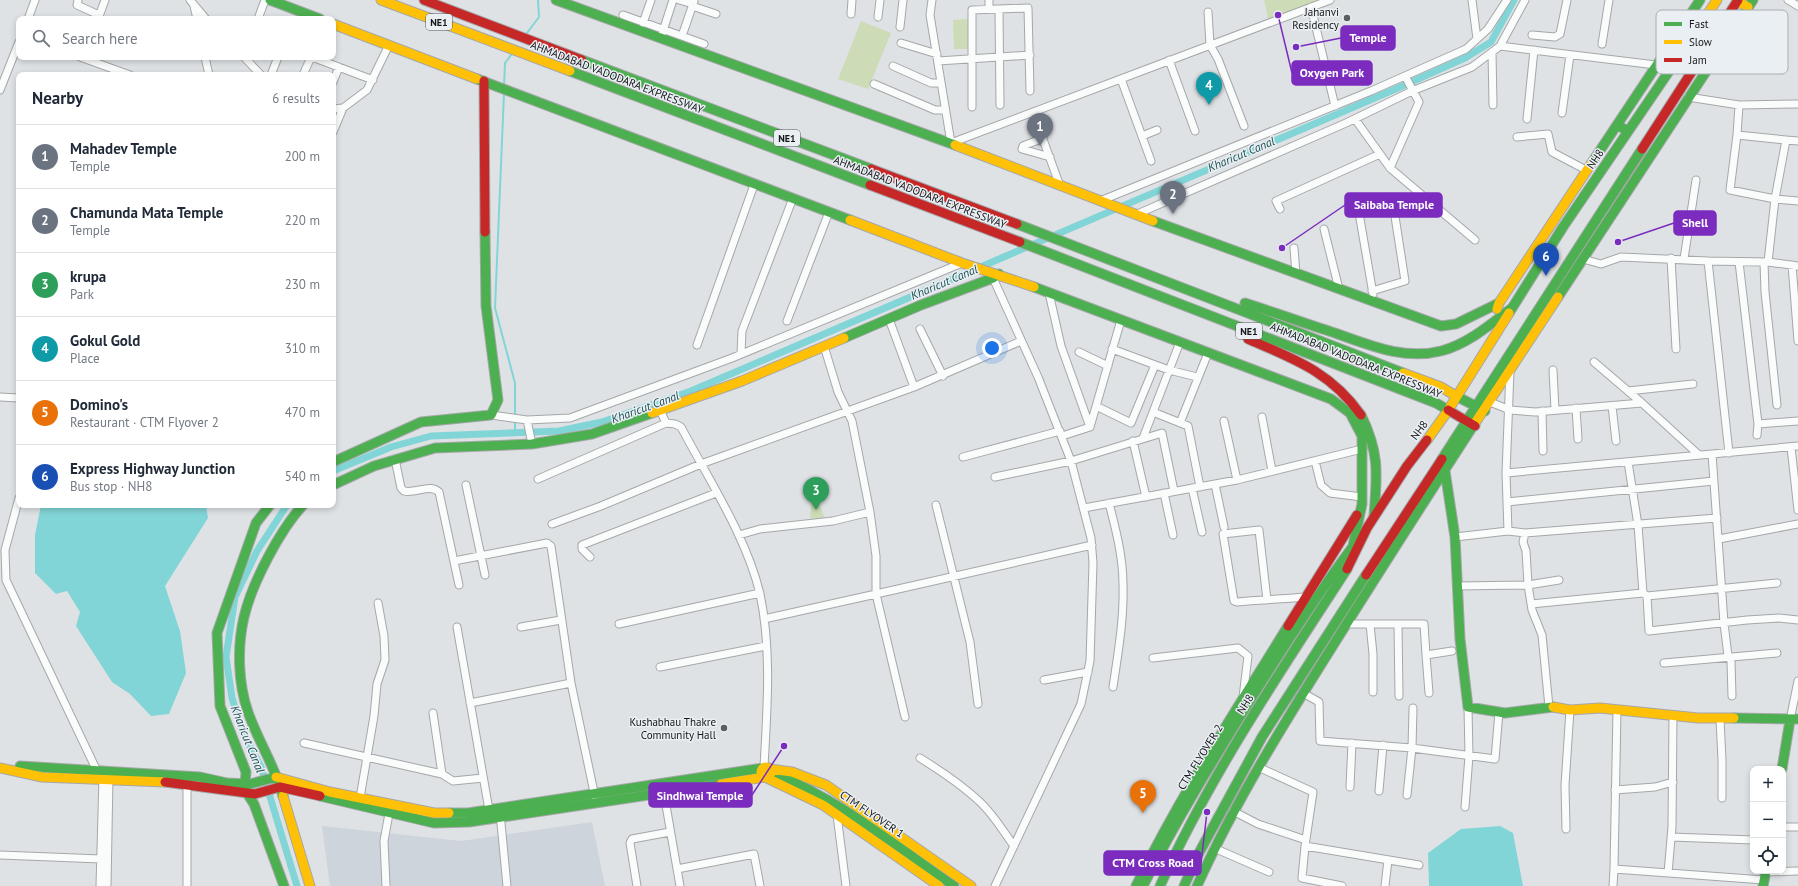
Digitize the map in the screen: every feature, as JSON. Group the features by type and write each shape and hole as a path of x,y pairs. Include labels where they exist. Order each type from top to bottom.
{"main road":[{"path":"270,0 312,16"},
{"name":"AHMADABAD VADODARA EXPRESSWAY","path":"381,0 1436,403 1471,423"},
{"name":"AHMADABAD VADODARA EXPRESSWAY","path":"424,0 1042,233 1440,387 1481,409"},
{"path":"556,0 662,34 950,143 1118,209 1441,326 1456,324 1499,303"},
{"path":"1693,10 1700,0"},
{"name":"NH8","path":"1709,10 1716,0"},
{"path":"1731,10 1737,1 1750,4"},
{"path":"336,25 996,276 1049,293 1331,399 1350,413 1362,436 1361,510 1352,546"},
{"path":"1492,323 1499,303 1656,65"},
{"name":"NH8","path":"1160,886 1179,844 1240,734 1351,562 1374,516 1407,466 1448,410 1563,227 1666,74"},
{"path":"1184,886 1200,851 1263,735 1481,409 1567,264 1690,74"},
{"path":"1481,409 1490,402 1703,74"},
{"path":"336,461 421,422 491,415 498,400 486,306 484,81"},
{"path":"1617,125 1628,131"},
{"path":"1553,221 1563,227"},
{"path":"1593,223 1602,229"},
{"path":"1567,264 1576,270"},
{"path":"336,484 395,459 435,448 532,444 592,434 742,381 996,276"},
{"path":"1151,276 1178,280 1381,349 1407,354 1424,354 1442,351 1472,338 1513,307"},
{"path":"1179,304 1209,322 1314,368 1339,386 1359,410 1372,437 1378,466 1374,516"},
{"path":"1197,886 1232,811 1258,767 1303,692 1445,471 1471,423"},
{"path":"1445,471 1455,537 1460,639 1468,707 1505,713 1549,707 1570,710 1600,708 1673,716 1794,720 1783,766"},
{"path":"268,508 256,522 217,633 220,706 246,772 249,789 284,886"},
{"path":"300,508 291,518 262,569 244,617 240,641 239,668 248,712 275,777 310,886"},
{"path":"1136,886 1161,834 1184,794 1305,597 1361,510"},
{"name":"CTM FLYOVER 2","path":"1143,886 1188,799 1321,590 1352,546 1367,528"},
{"path":"1263,735 1274,741"},
{"path":"0,764 187,785 249,789 278,787 390,809 434,813 468,813 489,810 500,813 596,803 664,793 730,777 767,770 785,770 800,774 826,785 971,886"},
{"path":"0,768 42,777 104,775 200,777 249,789 275,777 330,792 360,798 434,823 469,822 500,813 594,794 662,783 730,777"},
{"path":"767,770 823,805 939,886"},
{"name":"CTM FLYOVER 1","path":"767,770 798,783 835,803 954,886"}],"street":[{"path":"29,16 35,0"},
{"path":"78,0 77,5 97,16"},
{"path":"99,16 105,0"},
{"path":"259,16 265,0"},
{"path":"643,23 651,0"},
{"path":"662,34 673,0"},
{"path":"679,0 693,3 716,14"},
{"path":"851,14 852,0"},
{"path":"878,17 880,0"},
{"path":"900,27 903,0"},
{"path":"932,0 930,15 950,143 1330,0"},
{"path":"989,0 989,9"},
{"path":"1472,0 1477,39"},
{"path":"1100,202 1335,106 1466,49 1488,29 1507,0"},
{"path":"1136,215 1355,119 1412,90 1472,67 1500,46 1525,0"},
{"path":"1532,35 1554,37 1560,34 1567,0"},
{"path":"1602,44 1609,0"},
{"path":"192,3 196,16"},
{"path":"192,3 203,16"},
{"path":"682,36 693,3"},
{"path":"1311,7 1335,106"},
{"path":"972,107 972,10 1028,8 1030,91"},
{"path":"999,9 1000,105"},
{"path":"1208,12 1210,45 1218,59 1244,126"},
{"path":"623,15 643,23 662,34 682,36 704,44"},
{"path":"901,43 937,58 972,59 1030,55"},
{"path":"336,125 343,108 366,90 389,45"},
{"path":"1500,46 1656,65"},
{"path":"1,86 16,49"},
{"path":"1527,118 1534,50"},
{"path":"1492,52 1494,105"},
{"path":"1562,113 1570,55"},
{"path":"88,60 122,72"},
{"path":"206,60 208,72"},
{"path":"247,60 258,72"},
{"path":"272,72 277,60"},
{"path":"304,72 310,60"},
{"path":"319,60 372,80"},
{"path":"1169,60 1195,131"},
{"path":"892,66 931,83 941,83"},
{"path":"336,74 339,67"},
{"path":"1390,168 1419,102 1406,76"},
{"path":"1121,79 1151,161"},
{"path":"874,84 935,110 945,110"},
{"path":"1688,97 1739,105 1798,104"},
{"path":"1739,105 1730,190 1775,199 1798,201"},
{"path":"336,109 343,108"},
{"path":"1033,112 1060,186"},
{"path":"1355,119 1390,168 1475,240"},
{"path":"1142,136 1156,130"},
{"path":"1517,136 1548,134 1552,152 1586,170"},
{"path":"1737,135 1798,141"},
{"path":"1043,138 1023,146 1022,149 1050,158"},
{"path":"1777,405 1765,292 1766,262 1775,199 1786,140"},
{"path":"1280,209 1276,201 1380,154"},
{"path":"1684,259 1696,180"},
{"path":"696,344 754,185"},
{"path":"1372,291 1405,281 1392,197"},
{"path":"741,354 742,331 793,198"},
{"path":"786,321 829,212"},
{"path":"1359,213 1374,302"},
{"path":"1324,229 1339,289"},
{"path":"1294,248 1296,274"},
{"path":"1583,259 1601,264 1621,257 1766,262 1795,265 1798,341"},
{"path":"1670,258 1676,349"},
{"path":"1708,261 1729,452"},
{"path":"1739,262 1758,424 1757,435"},
{"path":"491,415 527,420 570,418 741,354 962,263"},
{"path":"995,886 1082,704 1088,672 1093,619 1092,545 1072,461 1038,377 1021,341 996,276"},
{"path":"1049,293 1061,346 1090,427"},
{"path":"889,319 914,388"},
{"path":"1090,427 1121,320"},
{"path":"920,329 943,376"},
{"path":"552,524 601,506 701,464 914,388 1021,341"},
{"path":"1144,438 1180,342"},
{"path":"824,346 838,392 852,421 870,512 876,556 876,594 904,717"},
{"path":"1112,349 1169,370 1197,377"},
{"path":"1079,352 1108,366"},
{"path":"1180,423 1197,377 1208,353"},
{"path":"1594,362 1699,455"},
{"path":"1096,406 1131,423 1154,365"},
{"path":"1553,370 1555,410"},
{"path":"1508,531 1506,472 1510,410 1510,371"},
{"path":"1628,391 1693,384"},
{"path":"0,397 16,398"},
{"path":"1490,402 1510,410 1542,412 1576,408 1642,404"},
{"path":"1612,406 1616,441"},
{"path":"1576,408 1578,439"},
{"path":"660,410 666,423"},
{"path":"1153,412 1188,426 1200,487"},
{"path":"1542,412 1543,451"},
{"path":"1262,417 1272,472"},
{"path":"527,420 532,444"},
{"path":"1224,421 1236,480"},
{"path":"1758,424 1798,422"},
{"path":"538,479 666,423 675,424 681,428 739,536 760,593 766,646 767,770"},
{"path":"963,457 1090,427"},
{"path":"995,477 1072,461 1162,433 1174,491"},
{"path":"1133,441 1146,496"},
{"path":"1506,472 1795,446 1798,510"},
{"path":"1084,508 1236,480 1362,449"},
{"path":"1712,454 1724,623 1728,656 1731,661 1732,696"},
{"path":"395,459 401,488 404,491 416,491 431,488 436,489 439,492 459,585"},
{"path":"1315,461 1321,485 1330,493 1362,497"},
{"path":"1628,462 1638,525 1649,631 1779,618 1798,620"},
{"path":"1507,502 1714,480"},
{"path":"1215,484 1224,527"},
{"path":"466,485 485,575"},
{"path":"1192,488 1202,532"},
{"path":"590,557 582,549 582,545 716,493"},
{"path":"1164,493 1173,535"},
{"path":"1109,503 1118,538 1123,584 1121,634 1113,687"},
{"path":"936,505 955,576 970,642 978,704"},
{"path":"16,508 5,550 6,580 104,775 107,886"},
{"path":"739,536 760,529 833,521 870,512"},
{"path":"1455,537 1508,531 1525,533 1717,518"},
{"path":"1719,539 1798,524"},
{"path":"1267,600 1259,530 1223,534 1234,601 1267,600 1305,597"},
{"path":"1525,533 1523,542 1526,551 1528,585 1531,604 1542,635 1549,707"},
{"path":"454,561 550,544 560,620 571,683 596,803"},
{"path":"764,620 1092,545"},
{"path":"1457,586 1528,585 1559,580"},
{"path":"1531,604 1777,583"},
{"path":"619,624 760,593"},
{"path":"360,798 374,716 377,684 385,660 384,636 378,603"},
{"path":"521,628 560,620"},
{"path":"1347,624 1424,624 1429,693"},
{"path":"1370,624 1373,654 1373,692"},
{"path":"1398,624 1399,696"},
{"path":"457,627 489,810"},
{"path":"660,667 766,646"},
{"path":"1153,658 1238,648 1248,656 1243,699"},
{"path":"1426,655 1452,651"},
{"path":"1664,663 1728,656 1776,653"},
{"path":"1044,680 1088,672"},
{"path":"1794,720 1798,681"},
{"path":"470,703 571,683"},
{"path":"1303,692 1319,702 1320,741 1383,745 1495,759 1499,712"},
{"path":"1465,807 1469,756 1468,707"},
{"path":"1407,795 1412,748 1413,708"},
{"path":"1566,829 1565,785 1570,710"},
{"path":"1613,886 1617,710"},
{"path":"433,713 442,774"},
{"path":"1668,873 1673,782 1673,716"},
{"path":"1720,718 1722,798"},
{"path":"304,743 442,774 453,781 483,778"},
{"path":"1350,787 1352,743"},
{"path":"1379,791 1383,745"},
{"path":"920,758 952,779 980,802 993,816 1014,846"},
{"path":"1258,767 1313,792 1305,843 1302,878 1342,886"},
{"path":"100,886 104,775"},
{"path":"1615,790 1655,787 1673,782"},
{"path":"662,783 680,886"},
{"path":"187,785 188,886"},
{"path":"386,886 384,841 390,809"},
{"path":"1232,811 1258,824 1305,843 1419,865"},
{"path":"500,813 507,886"},
{"path":"837,815 846,886"},
{"path":"1786,827 1798,827"},
{"path":"637,886 630,843 632,839 670,832"},
{"path":"1671,837 1750,840"},
{"path":"1214,848 1269,872"},
{"path":"677,869 754,854 760,886"},
{"path":"0,855 101,859"},
{"path":"1385,886 1388,860"},
{"path":"1614,869 1765,877 1798,871"}],"shaded area":[{"path":"592,822 605,886 330,886 322,826 461,841"}],"green space":[{"path":"1264,0 1330,0 1269,23"},
{"path":"968,19 968,49 954,49 953,20"},
{"path":"861,21 891,33 868,89 838,79"},
{"path":"818,500 825,519 810,518 811,501"}],"water":[{"path":"40,508 206,508 208,518 165,586 180,631 186,673 169,714 151,716 130,694 112,682 76,626 80,612 67,591 56,594 35,573 35,535"},
{"path":"1500,826 1513,833 1523,886 1429,886 1428,853 1461,829"}],"waterway":[{"path":"527,33 539,17 538,0"},
{"name":"Kharicut Canal","path":"336,470 391,447 431,436 559,431 602,422 691,391 1465,58 1491,42 1514,0"},
{"path":"504,86 505,63 511,55"},
{"path":"504,93 495,308 515,383 515,433"},
{"name":"Kharicut Canal","path":"285,508 257,551 235,597 226,657 232,698 243,733 261,767 297,886"}],"traffic: fast":[{"path":"270,0 312,16"},
{"path":"556,0 955,145"},
{"path":"1693,10 1700,0"},
{"path":"1746,10 1753,0"},
{"path":"582,60 871,169"},
{"path":"1591,164 1656,66"},
{"path":"570,71 870,185"},
{"path":"1509,313 1563,227 1667,74"},
{"path":"1558,297 1704,74"},
{"path":"477,79 850,220"},
{"path":"1617,125 1628,131"},
{"path":"1442,459 1642,149"},
{"path":"1153,221 1441,326 1456,324 1499,303"},
{"path":"1017,224 1403,373"},
{"path":"336,461 421,422 491,415 498,400 486,306 485,232"},
{"path":"1020,242 1436,403 1448,410"},
{"path":"844,338 921,305 993,278 999,274"},
{"path":"1034,287 1331,399 1350,413 1362,436 1362,504 1353,546"},
{"path":"1245,303 1370,345 1412,354 1426,354 1441,351 1461,344 1479,333 1513,307"},
{"path":"1456,396 1485,411"},
{"path":"336,484 374,466 435,448 532,444 592,434 652,413"},
{"path":"1361,415 1371,441 1376,464 1374,516"},
{"path":"1197,886 1243,794 1278,735 1367,591 1475,423"},
{"path":"1445,471 1455,537 1460,639 1468,707 1505,713 1553,707"},
{"path":"268,508 256,523 217,633 220,706 246,772 245,784 247,793 254,804 284,886"},
{"path":"283,796 276,774 248,712 240,677 240,640 248,603 260,573 276,542 301,508"},
{"path":"1143,886 1182,813 1210,765 1302,618 1354,545"},
{"path":"1160,886 1180,844 1224,764 1272,685 1347,569"},
{"path":"1184,886 1200,851 1262,737 1366,575"},
{"path":"1136,886 1189,787 1288,626"},
{"path":"1734,718 1798,719"},
{"path":"1782,766 1790,720"},
{"path":"20,766 200,777 227,783 250,784 276,777"},
{"path":"449,813 468,813 763,768"},
{"path":"771,772 820,795 843,809 954,886"},
{"path":"320,796 434,823 469,822 721,784"},
{"path":"1763,886 1765,874"}],"traffic: slow":[{"path":"381,0 570,71"},
{"path":"1710,10 1717,0"},
{"path":"1737,1 1748,7"},
{"path":"336,25 477,79"},
{"path":"955,145 1153,221"},
{"path":"1497,309 1499,303 1591,164"},
{"path":"850,220 962,263 1034,287"},
{"path":"1475,423 1558,297"},
{"path":"1427,440 1447,412 1509,313"},
{"path":"652,413 742,381 844,338"},
{"path":"1403,373 1441,387 1456,396"},
{"path":"1553,707 1570,710 1600,708 1698,718 1734,718"},
{"path":"764,767 768,767 771,772 768,777 764,777 761,774 761,770 764,767"},
{"path":"0,768 42,777 165,782"},
{"path":"770,769 792,772 826,785 971,886"},
{"path":"276,777 330,792 434,813 449,813"},
{"path":"721,784 765,777 823,805 939,886"},
{"path":"283,796 310,886"}],"traffic: jam":[{"path":"424,0 582,60"},
{"path":"1732,10 1738,0"},
{"path":"1642,149 1690,74"},
{"path":"484,81 485,232"},
{"path":"871,169 1017,224"},
{"path":"870,185 1020,242"},
{"path":"1248,339 1296,360 1324,377 1349,400 1361,415"},
{"path":"1448,410 1475,426"},
{"path":"1347,569 1367,528 1407,466 1427,440"},
{"path":"1366,575 1442,459"},
{"path":"1288,626 1357,515"},
{"path":"165,782 255,794 280,787 320,796"}],"place":[{"name":"Oxygen Park","path":"1278,15"},
{"name":"Jahanvi Residency","path":"1347,18"},
{"name":"Temple","path":"1296,47"},
{"name":"Gokul Gold","path":"1209,105"},
{"name":"Mahadev Temple","path":"1040,146"},
{"name":"Chamunda Mata Temple","path":"1173,214"},
{"name":"Shell","path":"1618,242"},
{"name":"Saibaba Temple","path":"1282,248"},
{"name":"Express Highway Junction","path":"1546,276"},
{"name":"krupa","path":"816,510"},
{"name":"Kushabhau Thakre Community Hall","path":"724,728"},
{"name":"Sindhwai Temple","path":"784,746"},
{"name":"CTM Cross Road","path":"1207,812"},
{"name":"Domino's","path":"1143,813"}]}
